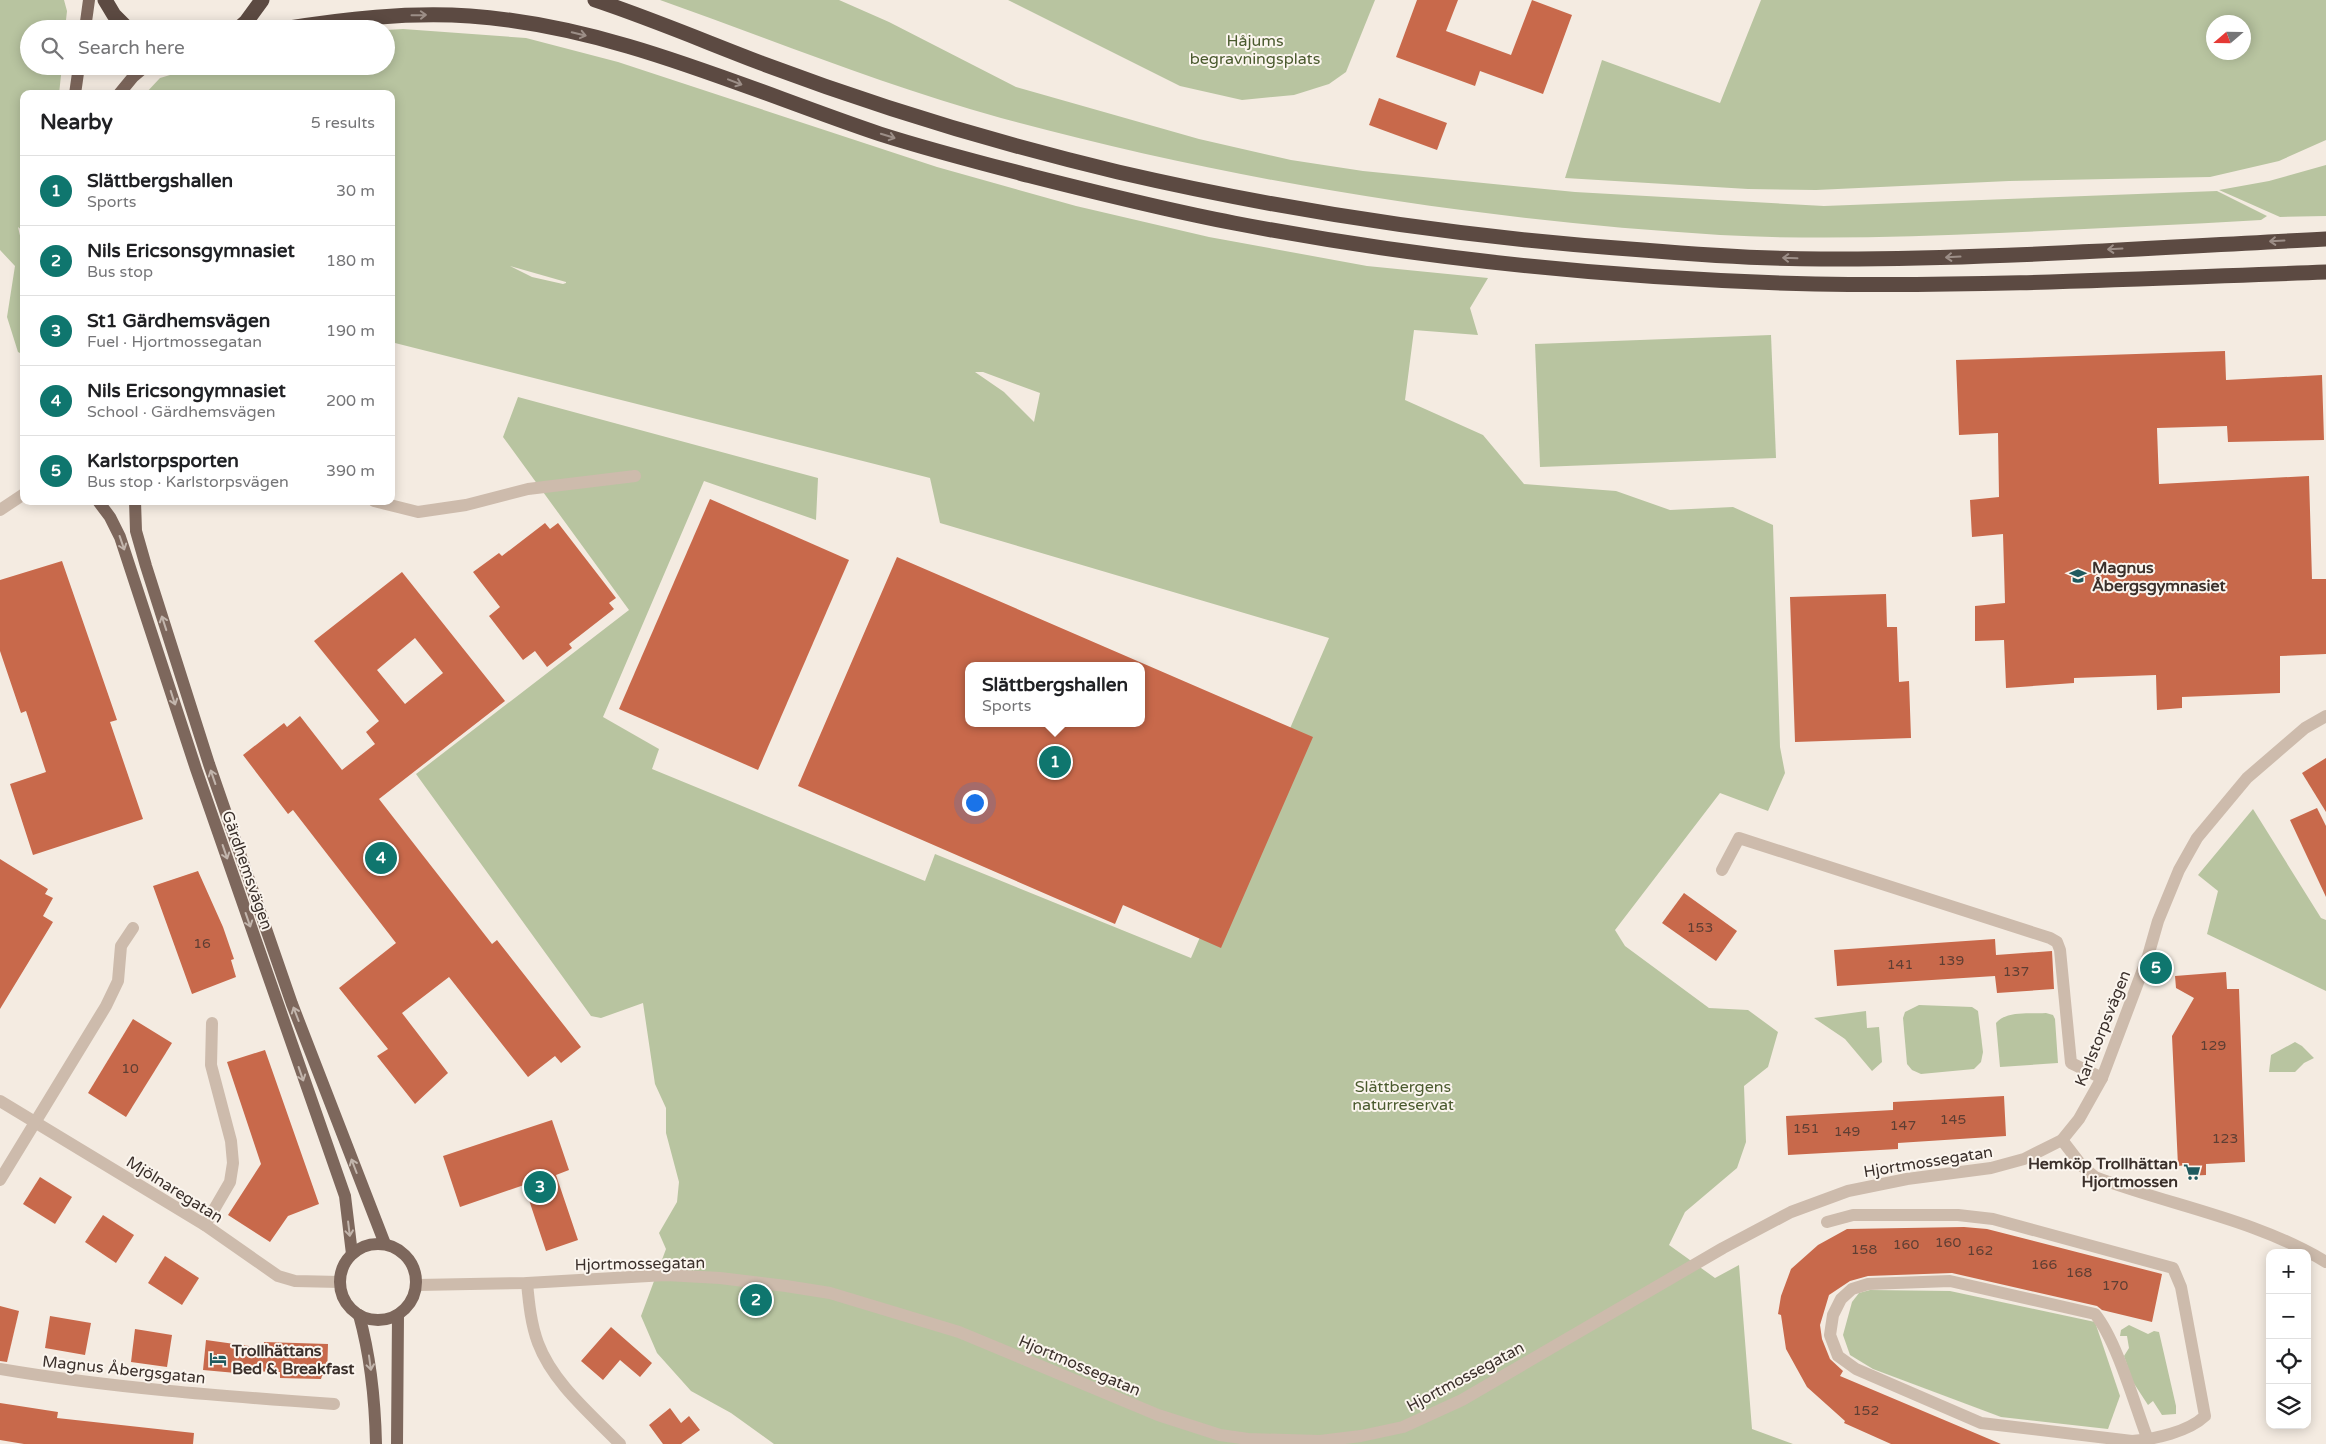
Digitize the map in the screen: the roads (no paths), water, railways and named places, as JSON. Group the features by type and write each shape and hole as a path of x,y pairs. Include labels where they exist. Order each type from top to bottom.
{"highway":[{"path":"105,0 119,20"},
{"path":"247,20 262,0"},
{"path":"596,0 648,18 759,62 892,109 984,137 1114,171 1235,197 1464,234 1604,248 1818,259 1940,257 2326,239"},
{"path":"352,20 435,15 482,17 557,29 617,44 698,68 885,136 1103,194 1233,223 1354,244 1464,260 1574,271 1711,280 1820,284 1932,284 2326,272"}],"main road":[{"path":"86,20 89,0"},
{"path":"76,90 78,75"},
{"path":"122,90 135,75"},
{"name":"Gärdhemsvägen","path":"101,505 110,517 120,537 196,769 345,1196 352,1254"},
{"name":"Gärdhemsvägen","path":"135,505 136,531 209,764 292,1004 385,1244"},
{"path":"385,1244 398,1249 409,1258 415,1271 417,1285 411,1303 398,1315 378,1321 359,1315 345,1301 340,1282 343,1266 352,1254 367,1245 385,1244"},
{"path":"359,1315 369,1350 375,1392 376,1444"},
{"path":"398,1315 398,1444"}],"street":[{"path":"390,505 418,512 466,505 528,489 635,476"},
{"path":"0,510 20,497"},
{"name":"Karlstorpsvägen","path":"2062,1140 2079,1119 2102,1078 2178,870 2197,838 2247,778 2305,728 2326,716"},
{"path":"1722,870 1738,838 2050,938 2057,942 2060,950 2071,1063 2102,1078"},
{"path":"0,1180 106,1006 118,981 122,946 133,928"},
{"path":"205,1226 230,1182 233,1163 231,1141 211,1065 212,1023"},
{"name":"Mjölnaregatan","path":"0,1101 205,1226 278,1276 295,1281 340,1282"},
{"path":"2062,1140 2082,1166 2095,1177 2250,1226 2299,1246 2326,1262"},
{"name":"Hjortmossegatan","path":"417,1285 527,1283 666,1275 729,1278 830,1293 958,1332 1158,1415 1220,1435 1284,1442 1320,1441 1382,1433 1404,1427 1438,1413 1723,1248 1791,1212 1848,1191 1907,1179 1991,1168 2024,1159 2062,1140"},
{"path":"1827,1222 1853,1215 1958,1215 1993,1219 2173,1268 2181,1287 2205,1416 2197,1424 2148,1440 2132,1441 1981,1423 1856,1369 1838,1356 1830,1335 1833,1315 1841,1299 1852,1289 1868,1284 1950,1281 2095,1314 2104,1324 2148,1440"},
{"path":"527,1283 531,1320 539,1345 552,1369 571,1393 620,1444"},
{"name":"Magnus Åbergsgatan","path":"0,1369 54,1378 194,1394 334,1404"}],"place":[{"name":"Magnus Åbergsgymnasiet","path":"2078,576"},
{"name":"Slättbergshallen","path":"1055,762"},
{"name":"Nils Ericsongymnasiet","path":"381,858"},
{"name":"Karlstorpsporten","path":"2156,968"},
{"name":"Hemköp Trollhättan Hjortmossen","path":"2192,1172"},
{"name":"St1 Gärdhemsvägen","path":"540,1187"},
{"name":"Nils Ericsonsgymnasiet","path":"756,1300"},
{"name":"Trollhättans Bed & Breakfast","path":"218,1359"}],"park label":[{"name":"Håjums begravningsplats","path":"1255,49"},
{"name":"Slättbergens naturreservat","path":"1403,1095"}]}
